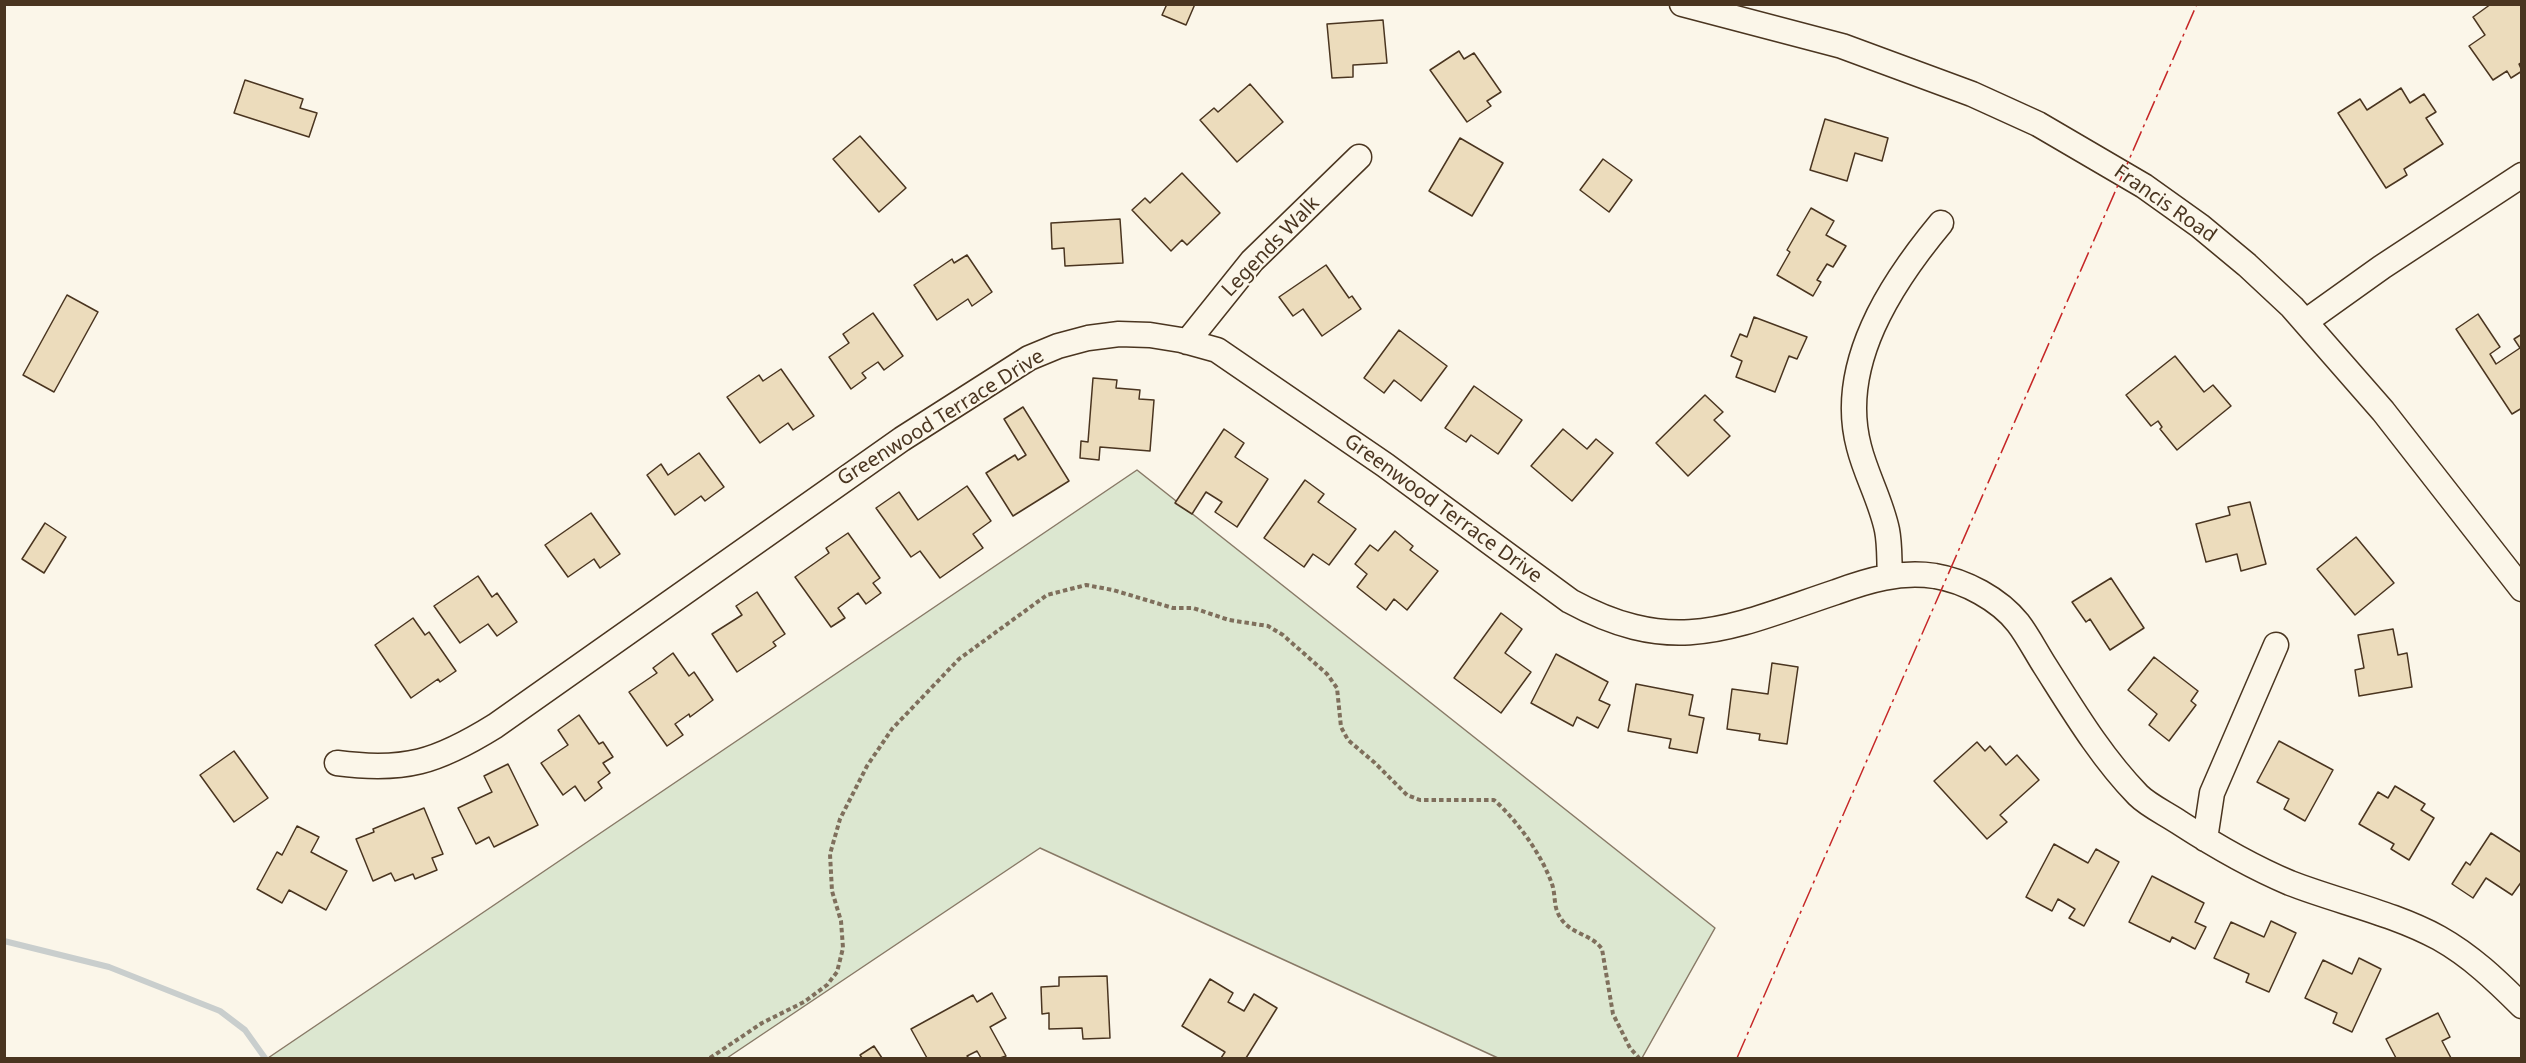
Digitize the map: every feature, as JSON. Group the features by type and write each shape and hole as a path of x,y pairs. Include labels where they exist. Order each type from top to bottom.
{"street":[{"name":"Francis Road","path":"1682,4 1842,46 1972,94 2038,124 2144,186 2200,226 2247,265 2305,322 2383,411 2522,589"},
{"name":"Legends Walk","path":"1187,342 1252,261 1359,157"},
{"path":"2305,322 2382,267 2522,175"},
{"path":"1890,576 1887,531 1872,480 1859,448 1854,417 1854,386 1862,356 1888,299 1909,264 1941,223"},
{"name":"Greenwood Terrace Drive","path":"337,763 368,767 399,766 430,760 459,749 902,439 1029,358 1058,346 1088,338 1119,334 1150,335 1217,350 1385,465 1570,601 1597,616 1627,626 1657,632 1688,633 1732,627 1875,578 1906,574 1937,576 1967,586 1994,601 2017,622 2090,736 2139,796 2205,839 2288,882 2389,917 2437,937 2478,963 2522,1006"},
{"path":"2205,839 2212,793 2276,645"}],"path":[{"path":"710,1059 762,1023 804,1002 827,985 837,972 843,948 841,921 832,891 830,854 840,819 850,798 867,766 892,729 959,659 1047,595 1086,585 1113,590 1173,608 1193,608 1229,620 1268,626 1283,635 1327,674 1337,688 1341,727 1348,740 1407,795 1420,800 1494,800 1516,822 1542,863 1551,882 1557,911 1566,925 1573,932 1596,941 1602,949 1613,1014 1630,1048 1639,1059"}],"green space":[{"path":"1137,470 1715,928 1642,1058 1498,1058 1040,848 727,1058 268,1058"}],"building":[{"path":"1167,4 1195,4 1186,25 1162,15"},
{"path":"2491,4 2522,4 2522,62 2519,64 2522,71 2511,78 2507,71 2493,80 2469,46 2485,35 2473,17"},
{"path":"1383,20 1387,63 1353,65 1353,77 1332,78 1327,24"},
{"path":"1459,51 1464,59 1474,53 1501,92 1487,101 1491,106 1467,122 1430,70"},
{"path":"245,80 303,99 300,108 317,113 309,137 234,113"},
{"path":"1250,84 1283,122 1237,162 1200,120 1214,108 1218,112"},
{"path":"2401,88 2410,103 2424,94 2436,112 2426,118 2443,144 2404,169 2407,175 2386,188 2338,113 2360,99 2367,110"},
{"path":"1825,119 1888,138 1882,161 1855,153 1847,181 1810,170"},
{"path":"860,136 906,188 879,212 833,159"},
{"path":"1460,138 1503,163 1472,216 1429,191"},
{"path":"1603,159 1632,180 1609,212 1580,190"},
{"path":"1182,173 1220,213 1187,245 1182,240 1171,251 1132,210 1145,198 1150,203"},
{"path":"1811,208 1834,221 1826,235 1846,246 1833,267 1827,264 1817,280 1821,282 1813,296 1777,275 1790,252 1787,250"},
{"path":"1120,219 1123,263 1065,266 1064,248 1052,249 1051,223"},
{"path":"967,255 992,292 972,306 968,299 937,320 914,285 952,259 954,263"},
{"path":"1326,265 1349,298 1352,296 1361,309 1322,336 1303,309 1293,316 1279,297"},
{"path":"67,295 98,312 54,392 23,375"},
{"path":"873,313 903,356 884,370 878,362 862,373 866,378 851,389 829,357 849,343 843,334"},
{"path":"2478,314 2500,347 2490,354 2496,364 2520,348 2514,339 2522,334 2522,408 2512,414 2456,329"},
{"path":"1754,317 1807,337 1797,359 1789,356 1775,392 1736,377 1742,361 1731,356 1740,334 1747,337"},
{"path":"1399,330 1447,366 1421,401 1394,380 1384,393 1364,378"},
{"path":"2175,356 2204,392 2213,385 2231,406 2177,450 2160,429 2162,427 2158,421 2151,426 2126,395"},
{"path":"781,369 814,416 793,430 788,423 760,443 727,397 759,375 763,381"},
{"path":"1093,378 1117,380 1116,388 1140,390 1139,399 1154,400 1150,451 1100,447 1099,460 1080,458 1081,441 1088,442"},
{"path":"1474,386 1522,420 1498,454 1471,435 1466,442 1445,428"},
{"path":"1705,395 1723,412 1714,420 1730,436 1688,476 1656,443"},
{"path":"1023,407 1069,481 1013,516 986,473 1015,455 1018,460 1026,455 1004,419"},
{"path":"1224,429 1244,443 1235,457 1268,479 1237,527 1215,512 1222,502 1206,492 1192,514 1175,503"},
{"path":"1563,429 1587,449 1596,439 1613,453 1572,501 1531,466"},
{"path":"699,453 724,487 705,501 701,496 675,515 647,475 661,464 668,475"},
{"path":"1305,480 1324,494 1318,502 1356,529 1329,565 1313,554 1304,567 1264,538"},
{"path":"967,486 991,521 973,534 983,548 940,578 920,551 911,557 876,508 899,492 918,520"},
{"path":"2250,502 2266,564 2241,571 2237,554 2206,562 2196,524 2230,515 2228,507"},
{"path":"591,513 620,554 600,568 594,559 568,577 545,545"},
{"path":"45,523 66,537 44,573 22,559"},
{"path":"1395,531 1413,546 1410,550 1438,571 1407,610 1394,599 1386,610 1357,587 1367,574 1355,564 1370,545 1378,551"},
{"path":"848,533 880,578 873,583 881,593 866,604 858,593 838,608 845,618 831,627 795,577 829,553 826,548"},
{"path":"2356,537 2394,583 2355,615 2317,569"},
{"path":"478,576 492,597 497,593 517,622 497,636 488,624 460,643 434,606"},
{"path":"2111,578 2144,628 2110,650 2090,619 2086,622 2072,602"},
{"path":"757,592 785,634 773,642 776,646 737,672 712,634 742,615 736,606"},
{"path":"1501,613 1522,629 1505,653 1531,672 1501,713 1454,678"},
{"path":"413,618 425,635 429,632 456,671 440,682 438,679 411,698 375,645"},
{"path":"2393,629 2398,655 2407,653 2412,687 2359,696 2355,670 2364,668 2358,635"},
{"path":"673,653 689,676 694,672 713,700 690,717 689,714 675,724 683,735 667,746 629,692 657,673 653,668"},
{"path":"1556,654 1608,682 1599,700 1610,705 1598,728 1577,717 1573,726 1531,703"},
{"path":"2154,657 2198,691 2191,701 2196,705 2169,741 2149,725 2157,714 2128,690"},
{"path":"1772,663 1798,667 1787,744 1759,740 1760,734 1727,729 1732,689 1768,694"},
{"path":"1636,684 1693,695 1689,715 1704,718 1697,753 1669,748 1671,739 1628,731"},
{"path":"579,715 599,744 603,742 613,757 603,763 610,773 598,782 602,788 585,801 575,786 563,795 541,763 568,745 558,730"},
{"path":"2279,741 2333,770 2305,821 2284,809 2289,799 2257,782"},
{"path":"1977,742 1985,751 1990,746 2006,765 2017,755 2039,780 2000,815 2007,822 1987,839 1934,781"},
{"path":"234,751 268,798 234,822 200,775"},
{"path":"508,764 538,825 494,847 489,837 476,844 458,808 492,792 484,776"},
{"path":"2395,786 2425,804 2421,810 2434,818 2409,860 2391,849 2394,844 2359,824 2378,792 2388,798"},
{"path":"424,808 443,854 432,858 437,870 415,879 413,874 395,881 391,873 373,881 356,839 374,832 373,829"},
{"path":"297,826 319,837 311,852 347,871 326,910 289,890 282,903 257,889 277,852 282,855"},
{"path":"2491,833 2522,853 2522,881 2512,895 2486,878 2473,898 2452,884 2466,862 2470,865"},
{"path":"2054,844 2088,863 2096,849 2119,862 2084,926 2069,918 2075,909 2058,899 2052,911 2026,897"},
{"path":"2152,876 2204,903 2195,922 2206,927 2195,949 2172,937 2170,942 2129,922"},
{"path":"2271,921 2296,933 2269,992 2246,982 2249,974 2214,958 2231,922 2264,937"},
{"path":"2359,958 2381,969 2352,1032 2333,1023 2337,1013 2305,998 2323,960 2352,974"},
{"path":"1107,976 1110,1038 1083,1039 1082,1028 1049,1029 1049,1013 1042,1014 1041,987 1059,986 1059,977"},
{"path":"1210,979 1233,993 1228,1002 1244,1011 1254,994 1277,1008 1246,1058 1221,1058 1225,1052 1182,1026"},
{"path":"992,993 1006,1018 990,1027 1006,1056 981,1058 977,1051 967,1056 969,1058 927,1058 911,1029 973,995 977,1002"},
{"path":"2438,1013 2450,1037 2442,1041 2451,1058 2396,1058 2386,1039"},
{"path":"874,1046 882,1058 862,1058 860,1055"}],"waterway":[{"path":"4,941 109,967 220,1011 245,1030 265,1058"}],"power":[{"path":"1737,1058 2197,4"}]}
